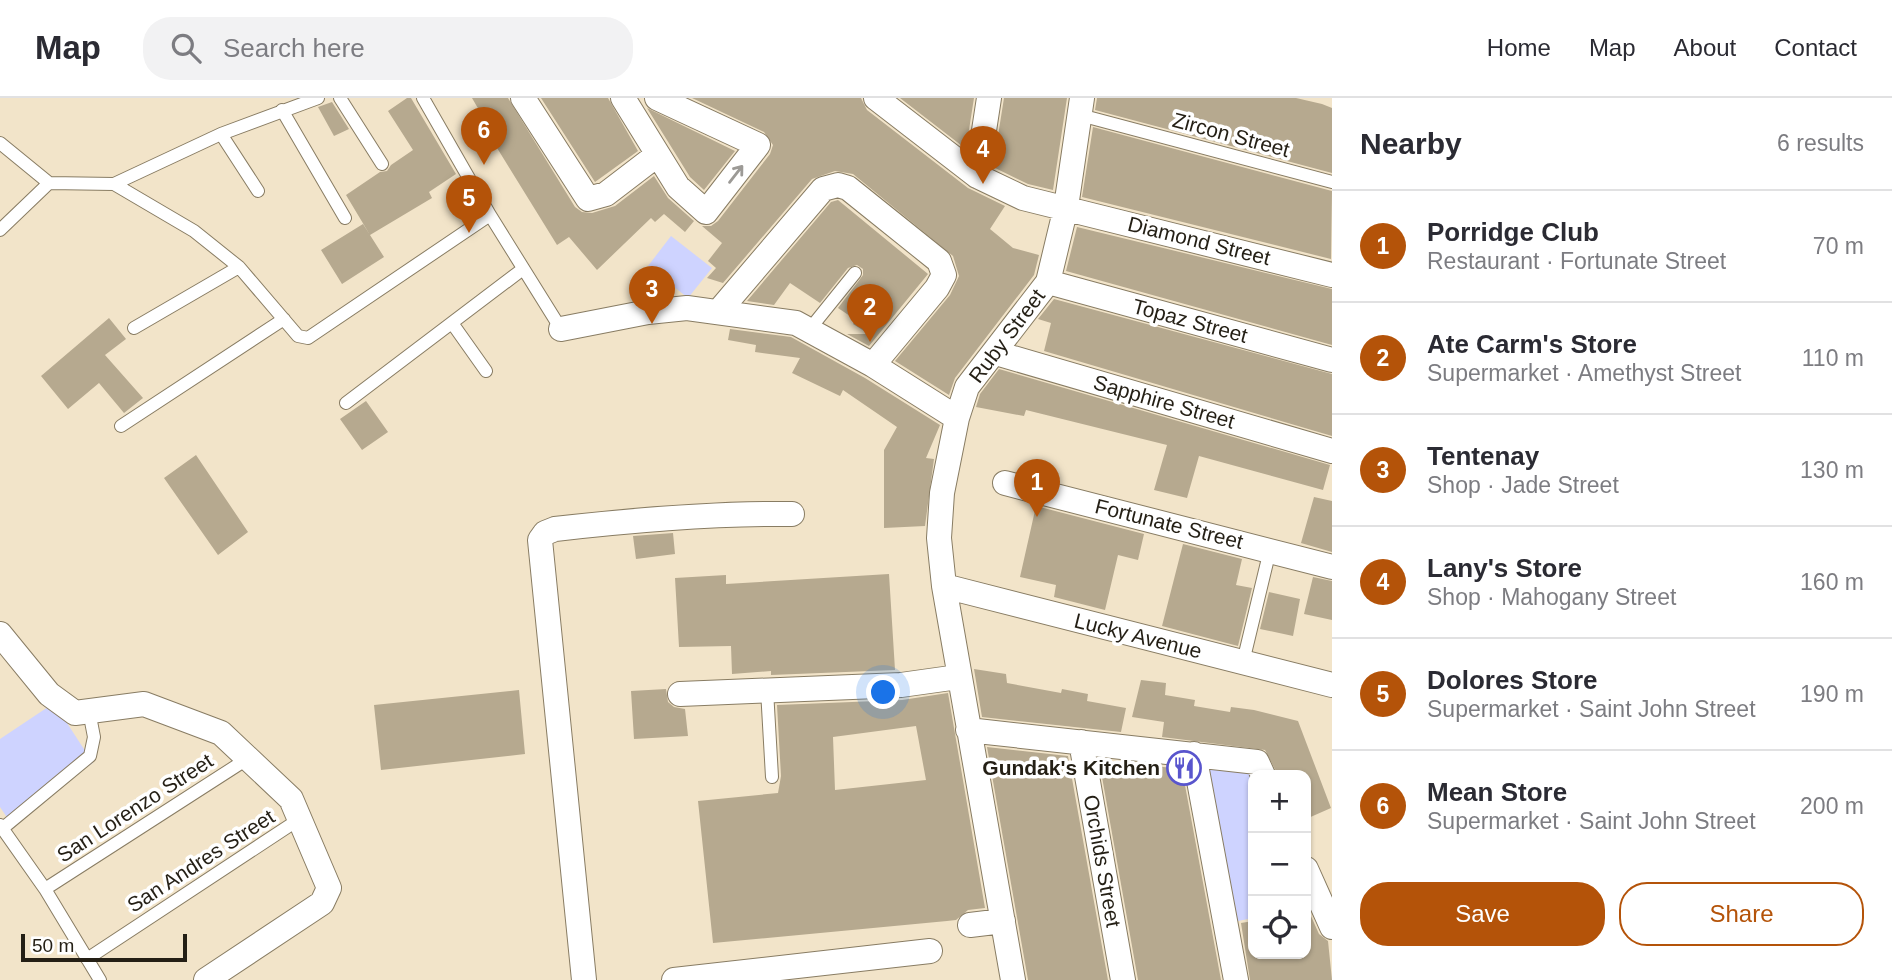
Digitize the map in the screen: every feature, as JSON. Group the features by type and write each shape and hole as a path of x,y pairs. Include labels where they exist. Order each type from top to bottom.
{"street":[{"path":"523,98 588,199 606,194 657,156"},
{"path":"623,98 657,156 702,217 761,140 657,98"},
{"path":"977,176 989,98"},
{"name":"Diamond Street","path":"890,102 977,176 1023,198 1332,275"},
{"name":"Ruby Street","path":"1013,980 944,586 939,538 942,493 957,418 967,387 996,353 1048,282 1066,207 1081,106"},
{"path":"719,311 823,189 838,184 848,188 939,261 944,275 937,288 873,365"},
{"name":"Topaz Street","path":"1048,282 1332,360"},
{"path":"561,329 648,312 687,308 796,323 873,365 957,418"},
{"name":"Sapphire Street","path":"996,353 1332,452"},
{"name":"Fortunate Street","path":"1005,483 1332,567"},
{"path":"584,980 540,540 545,533 555,529 647,518 716,513 792,514"},
{"name":"Lucky Avenue","path":"944,586 1332,685"},
{"path":"0,635 8,662 75,713 145,704 171,711 221,733 291,799 329,888 322,903 206,980"},
{"path":"680,694 901,685 958,677"},
{"path":"968,730 1257,762 1261,770"},
{"name":"Orchids Street","path":"1081,741 1124,980"},
{"path":"1194,754 1236,980"},
{"path":"1311,880 1332,927"},
{"path":"970,925 1003,922"},
{"path":"674,980 930,951"}],"lane":[{"path":"0,143 49,183 114,184 221,134 318,98"},
{"path":"340,98 382,164"},
{"path":"423,98 490,215 561,329"},
{"name":"Zircon Street","path":"1081,106 1332,182"},
{"path":"282,110 345,218"},
{"path":"221,134 258,191"},
{"path":"0,230 49,183"},
{"path":"114,184 194,231 240,267 298,337 308,338 490,215"},
{"path":"134,328 240,267"},
{"path":"346,403 523,269"},
{"path":"809,330 855,273"},
{"path":"121,426 284,319"},
{"path":"452,323 486,371"},
{"path":"1242,663 1270,550"},
{"path":"767,691 772,777"},
{"path":"89,711 94,737 90,756 1,826 45,889 100,980"},
{"name":"San Lorenzo Street","path":"45,889 247,759"},
{"name":"San Andres Street","path":"87,959 301,818"}],"shaded area":[{"path":"671,236 712,268 688,298 648,266"},
{"path":"54,703 93,763 8,819 0,807 0,739"},
{"path":"1196,757 1255,764 1255,770 1248,770 1248,919 1228,923"}],"building":[{"path":"411,98 456,174 429,192 432,198 370,235 346,195 380,172 387,171 391,165 413,150 388,111"},
{"path":"472,98 508,98 575,207 582,212 592,213 615,206 654,176 668,198 694,221 685,232 664,214 655,222 651,218 597,270 569,237 557,245 494,143 497,141"},
{"path":"541,98 608,98 638,151 595,182"},
{"path":"692,98 861,98 867,110 968,188 1005,206 990,229 1013,248 1039,255 1034,275 955,378 949,395 895,361 950,295 959,276 953,256 853,174 835,171 812,179 723,283 707,278 716,268 708,261 722,243 702,226 711,226 718,221 770,154 773,145 764,132"},
{"path":"900,98 974,98 966,149"},
{"path":"1004,98 1067,98 1053,190 1028,184 993,167"},
{"path":"1097,98 1296,98 1322,104 1332,108 1332,173 1095,110"},
{"path":"332,102 349,129 334,136 318,107"},
{"path":"647,108 735,151 704,190 690,177"},
{"path":"1093,127 1332,191 1331,259 1082,197"},
{"path":"838,200 928,274 869,346 847,334 869,334 853,324 856,320 838,308 863,275 863,269 857,265 848,268 820,303 790,283 774,305 747,301 831,202"},
{"path":"363,224 384,257 342,284 321,250"},
{"path":"1077,227 1332,289 1332,345 1066,271"},
{"path":"1054,299 1332,374 1332,436 1044,351 1051,323 1038,319"},
{"path":"109,318 126,339 105,355 143,398 124,413 99,383 68,409 41,376"},
{"path":"730,329 791,337 865,378 940,425 926,458 934,459 925,526 884,528 884,450 897,427 843,390 840,396 792,373 800,358 755,352 756,345 728,340"},
{"path":"999,369 1330,465 1323,490 1199,456 1187,498 1154,490 1167,445 1026,410 1024,416 976,407 980,394"},
{"path":"366,401 388,432 362,450 340,419"},
{"path":"196,455 248,532 218,555 164,478"},
{"path":"1314,497 1332,501 1332,552 1301,543"},
{"path":"1036,506 1144,534 1138,560 1118,555 1105,610 1054,597 1056,585 1020,577"},
{"path":"673,533 675,554 636,559 633,536"},
{"path":"1183,544 1242,559 1236,585 1252,588 1238,646 1162,626"},
{"path":"889,574 895,670 732,674 731,646 679,647 675,578 726,575 726,584"},
{"path":"1313,577 1332,581 1332,620 1304,614"},
{"path":"1269,592 1300,599 1293,636 1260,629"},
{"path":"974,669 1006,674 1007,683 1061,693 1062,689 1088,694 1087,701 1126,708 1121,732 982,717"},
{"path":"1141,680 1166,683 1165,695 1195,700 1194,706 1230,712 1231,707 1254,710 1298,721 1331,808 1311,817 1311,770 1275,770 1265,750 1162,737 1164,722 1132,717"},
{"path":"666,689 668,702 674,707 685,709 688,736 634,739 631,691"},
{"path":"519,690 525,754 381,770 374,705"},
{"path":"948,693 985,908 968,910 956,920 713,943 698,801 778,793 781,776 777,705 902,700","holes":["916,726 926,780 835,790 833,737"]},
{"path":"987,747 1068,756 1108,980 1028,980"},
{"path":"1099,760 1182,769 1221,980 1138,980"},
{"path":"1311,916 1319,934 1328,941 1332,980 1250,980 1241,923 1248,922 1248,959 1311,959"}],"place":[{"name":"Mean Store","path":"484,165"},
{"name":"Lany's Store","path":"983,184"},
{"name":"Dolores Store","path":"469,233"},
{"name":"Tentenay","path":"652,324"},
{"name":"Ate Carm's Store","path":"870,342"},
{"name":"Porridge Club","path":"1037,517"},
{"name":"Gundak's Kitchen","path":"1184,768"}]}
